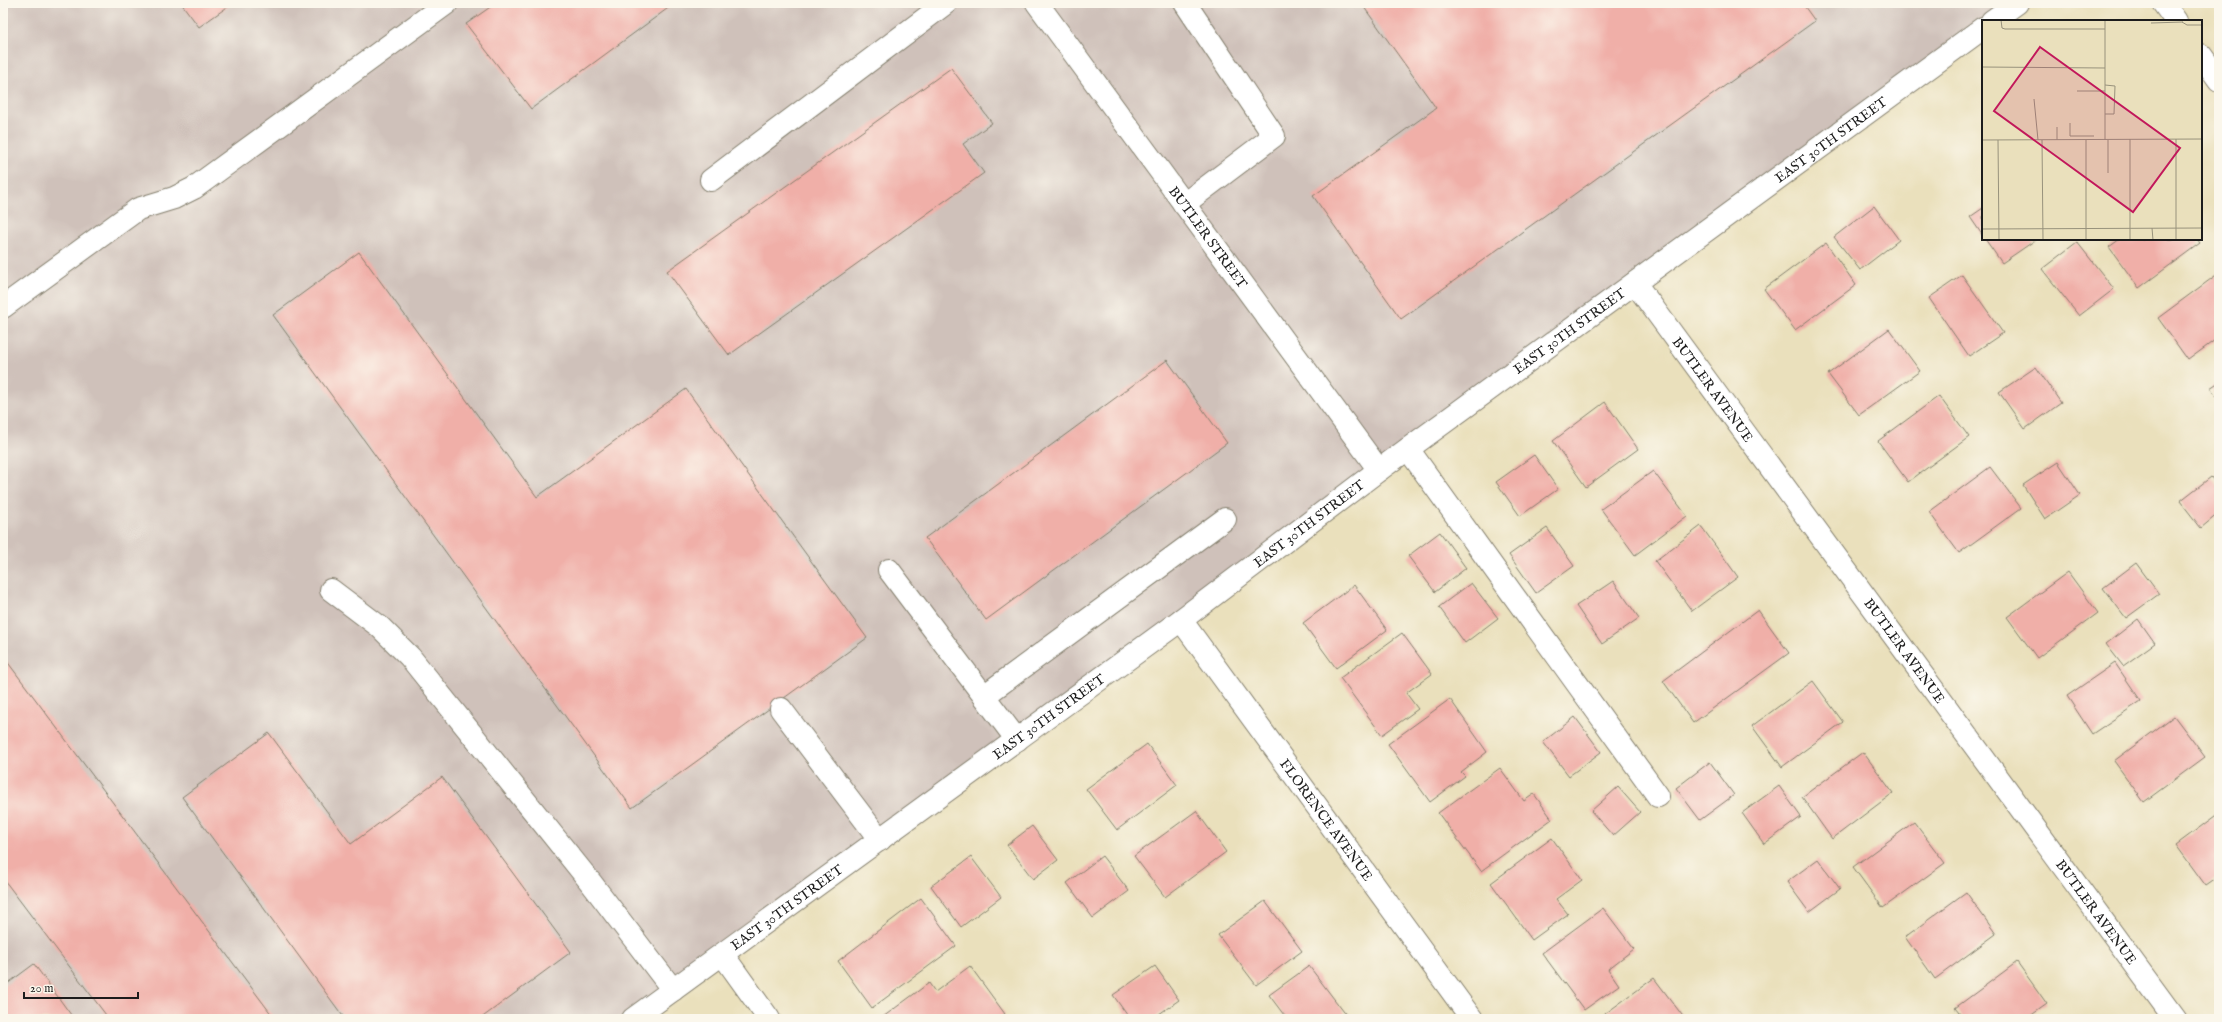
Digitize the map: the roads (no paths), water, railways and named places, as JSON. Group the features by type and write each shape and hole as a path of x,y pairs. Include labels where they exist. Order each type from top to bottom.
{"street":[{"path":"3,307 138,209 174,198 194,188 447,3"},
{"path":"711,180 946,3"},
{"name":"BUTLER STREET","path":"1037,3 1379,470"},
{"path":"1184,3 1274,136 1184,204"},
{"path":"1993,20 2017,3"},
{"path":"2163,3 2175,20"},
{"name":"EAST 30TH STREET","path":"633,1019 1181,620 1379,470 1982,29"},
{"path":"2202,56 2219,80"},
{"name":"BUTLER AVENUE","path":"1635,283 2175,1019"},
{"path":"1408,449 1658,796"},
{"path":"984,696 1225,519"},
{"path":"889,570 1017,740"},
{"path":"331,590 380,627 410,657 587,878 673,990"},
{"name":"FLORENCE AVENUE","path":"1181,620 1472,1019"},
{"path":"781,709 880,840"},
{"path":"722,955 769,1019"}]}
